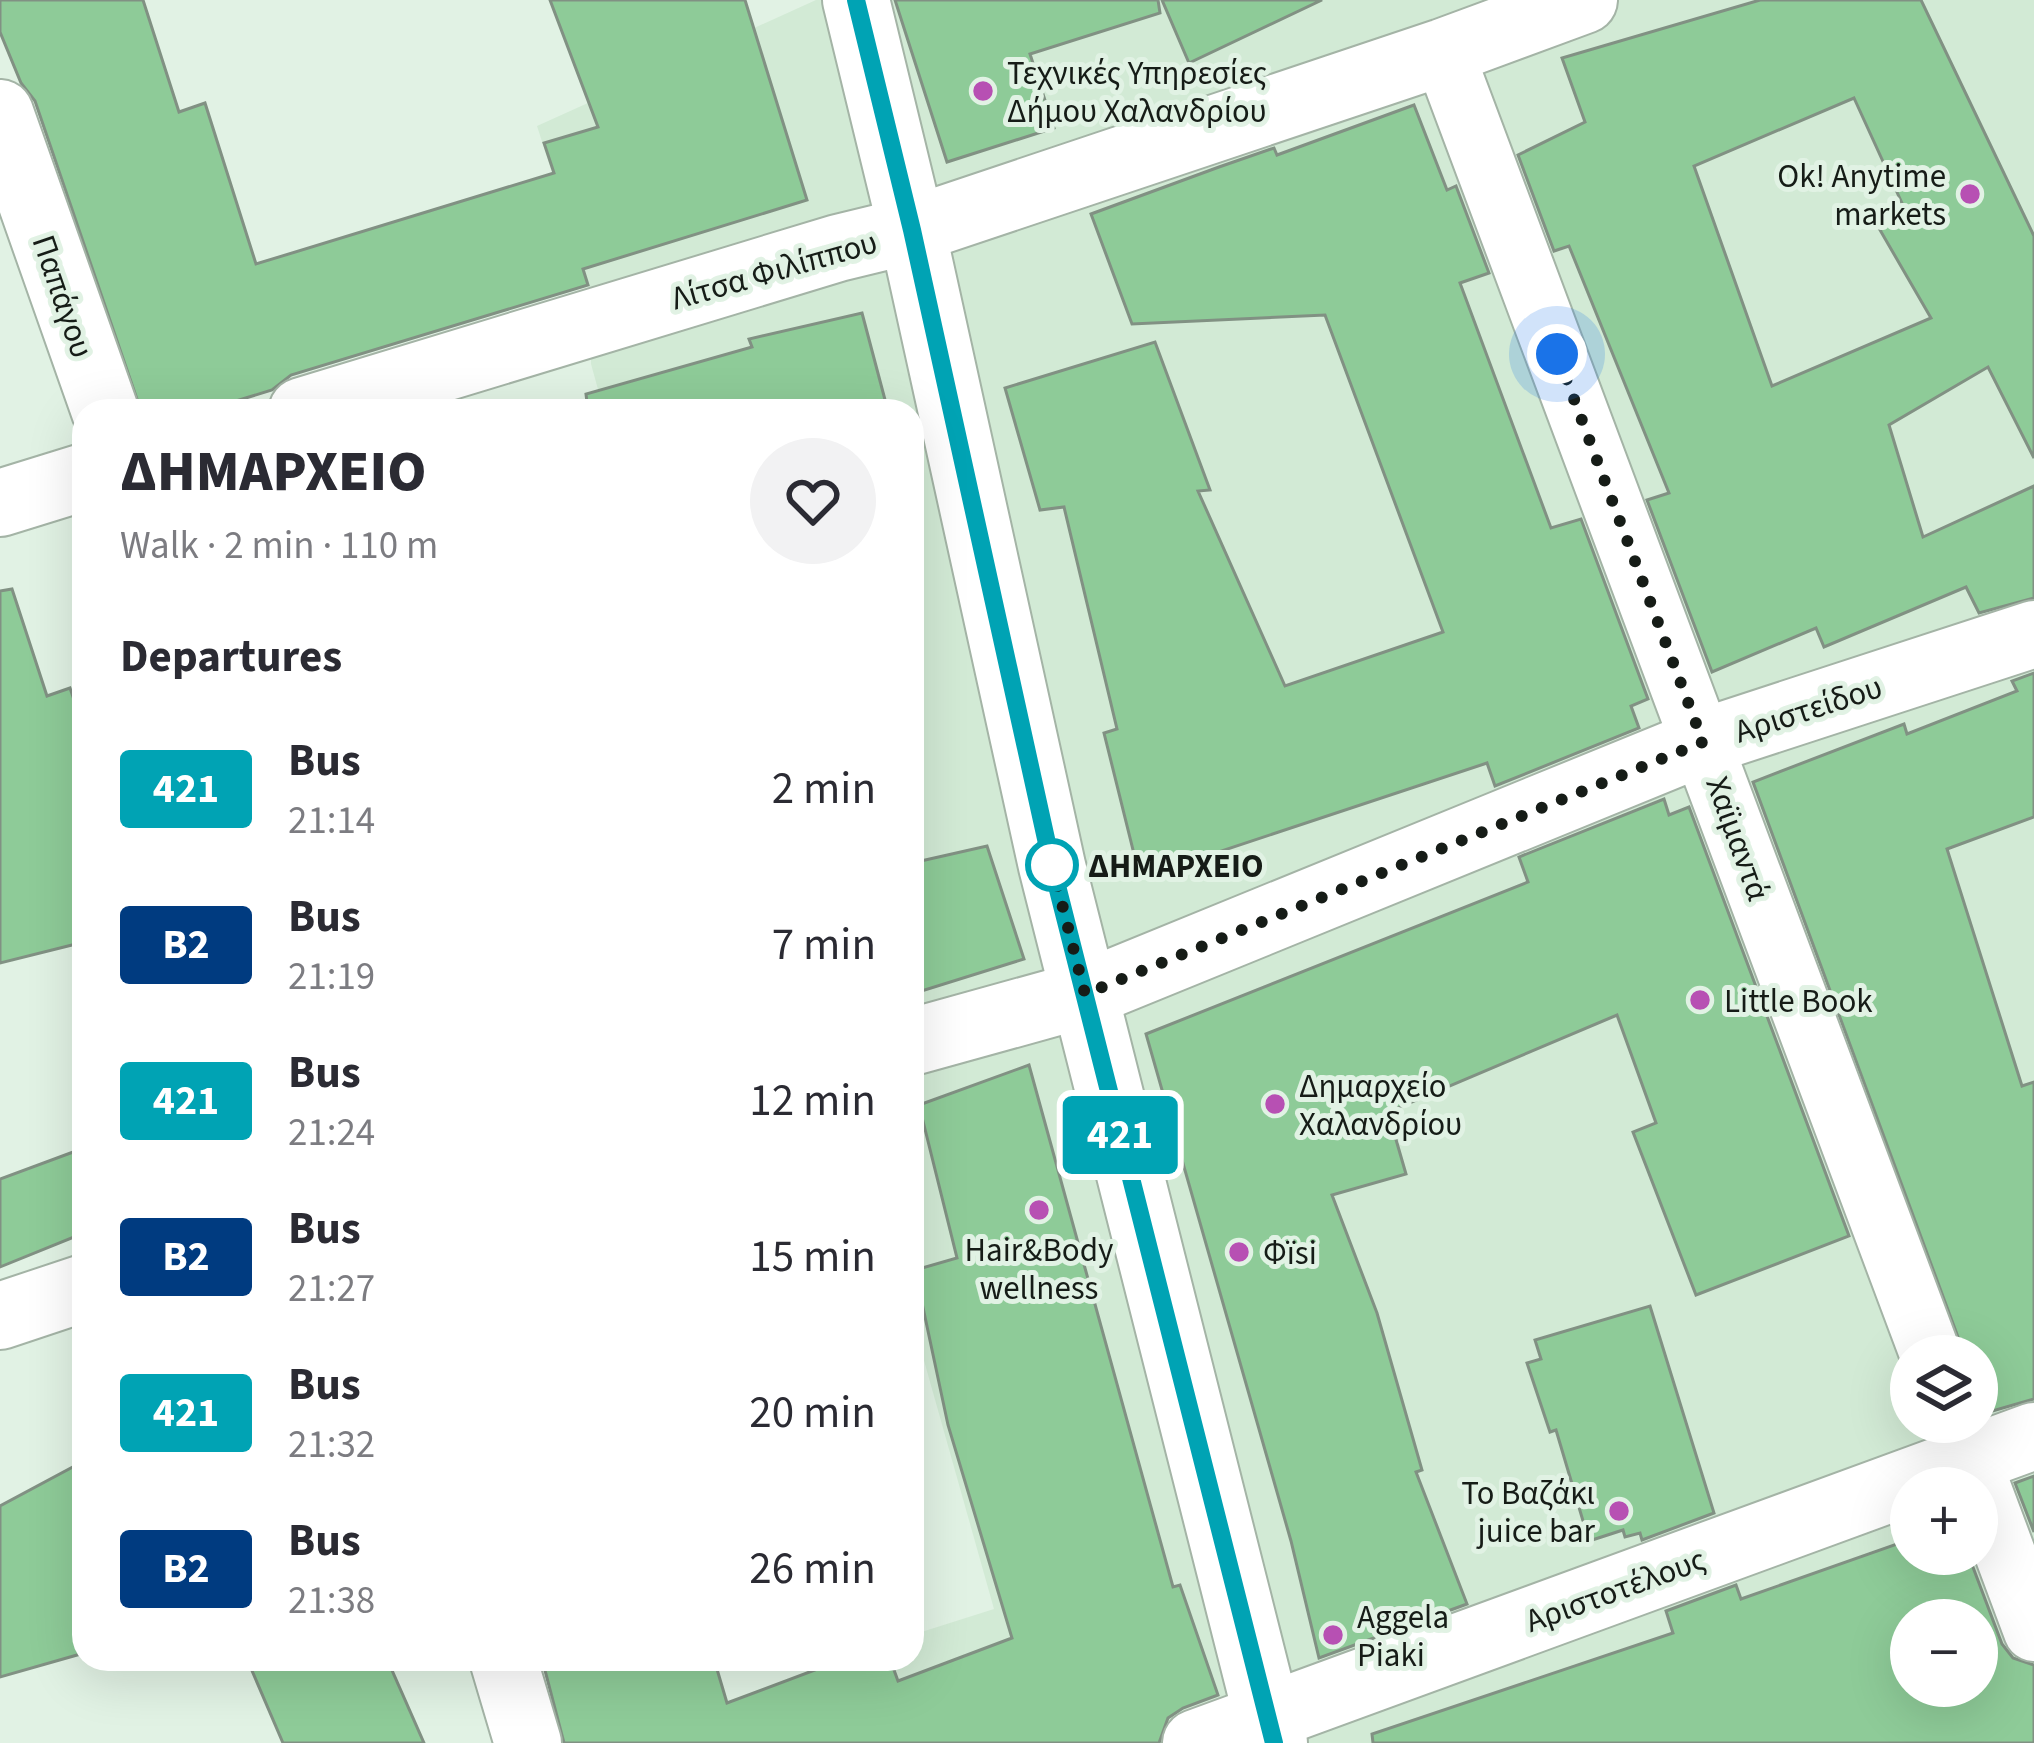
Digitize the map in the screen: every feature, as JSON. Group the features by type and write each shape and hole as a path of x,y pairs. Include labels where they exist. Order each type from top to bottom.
{"street":[{"path":"856,0 912,230 1052,866 1270,1730"},
{"name":"Λίτσα Φιλίππου","path":"342,399 912,230 1584,0"},
{"name":"Χαϊμαντά","path":"1443,52 1923,1335"},
{"name":"Παπάγου","path":"0,113 101,399"},
{"path":"0,503 72,481"},
{"name":"Αριστείδου","path":"924,1039 1085,994 1703,742 2034,634"},
{"path":"0,1316 72,1292"},
{"name":"Αριστοτέλους","path":"1998,1438 2034,1436"},
{"name":"Αριστοτέλους","path":"1196,1743 1270,1730 1955,1443"},
{"path":"1963,1443 2034,1631"},
{"path":"507,1671 528,1743"}],"shaded area":[{"path":"816,0 2034,0 2034,1743 702,1743 735,1730 727,1703 812,1671 924,1671 924,1631 994,1609 924,1361 924,399 601,399 591,364 591,293 537,126"}],"building":[{"path":"0,0 143,0 179,112 205,103 256,264 554,173 544,143 598,127 550,0 745,0 807,200 583,269 588,285 291,375 272,390 242,399 137,399 35,101 21,83 0,32"},
{"name":"Τεχνικές Υπηρεσίες Δήμου Χαλανδρίου","path":"895,0 1158,0 1160,13 1030,54 1054,128 947,162"},
{"path":"1162,0 1322,0 1189,63"},
{"path":"1760,0 1921,0 2034,236 2034,458 1988,367 1889,425 1923,537 2034,486 2034,598 1979,613 1966,587 1824,647 1816,628 1712,672 1647,500 1669,493 1569,246 1554,251 1518,155 1585,122 1562,58","holes":["1854,98 1906,212 1880,230 1931,318 1772,386 1694,166"]},
{"path":"1414,105 1447,190 1456,186 1489,273 1460,283 1551,528 1581,519 1648,699 1631,706 1639,728 1495,786 1487,763 1140,878 1104,733 1117,729 1064,507 1040,510 1005,388 1155,342 1210,490 1198,491 1285,686 1443,632 1325,315 1132,324 1091,214 1274,148 1277,155"},
{"path":"862,313 885,399 587,399 586,394 752,347 749,339"},
{"path":"12,589 47,696 70,688 72,694 72,945 0,963 0,591"},
{"path":"2034,673 2034,817 1947,849 2022,1086 2034,1082 2034,1399 1998,1409 1998,1335 1957,1335 1753,782 1904,724 1907,734 2017,691 2012,681"},
{"path":"1664,799 1669,815 1689,807 1849,1236 1696,1295 1633,1132 1656,1123 1617,1015 1388,1112 1406,1174 1332,1195 1377,1313 1422,1470 1416,1472 1467,1604 1319,1658 1291,1541 1146,1034 1528,882 1519,857"},
{"path":"987,846 1024,959 924,990 924,860"},
{"path":"1029,1065 1173,1587 1180,1585 1218,1695 1168,1718 1159,1743 564,1743 545,1671 718,1671 727,1703 812,1671 894,1671 898,1681 1012,1638 948,1425 924,1312 924,1267 957,1258 924,1125 924,1103"},
{"path":"72,1152 72,1238 0,1267 0,1179"},
{"path":"1650,1306 1714,1513 1642,1540 1640,1533 1625,1537 1623,1530 1589,1541 1556,1430 1550,1432 1527,1363 1541,1359 1535,1340"},
{"path":"72,1467 72,1656 0,1677 0,1506"},
{"path":"2034,1476 2034,1532 2015,1483"},
{"path":"1890,1546 1890,1575 1976,1575 1985,1599 1890,1599 1890,1707 1998,1707 1998,1633 2013,1658 2034,1665 2034,1743 1373,1743 1372,1734 1673,1633 1666,1611 1736,1585 1741,1599"},
{"path":"252,1671 392,1671 424,1743 283,1743"}],"bus line":[{"name":"421","path":"856,0 912,230 1052,866 1274,1743"}],"place":[{"name":"Τεχνικές Υπηρεσίες Δήμου Χαλανδρίου","path":"983,91"},
{"name":"Ok! Anytime markets","path":"1970,194"},
{"name":"ΔΗΜΑΡΧΕΙΟ","path":"1052,865"},
{"name":"Little Book","path":"1700,1000"},
{"name":"Δημαρχείο Χαλανδρίου","path":"1275,1104"},
{"name":"Hair&Body wellness","path":"1039,1210"},
{"name":"Φïsi","path":"1239,1252"},
{"name":"Το Βαζάκι juice bar","path":"1619,1511"},
{"name":"Aggela Piaki","path":"1333,1635"}],"route":[{"path":"1052,865 1085,994 1703,742 1557,354"}]}
